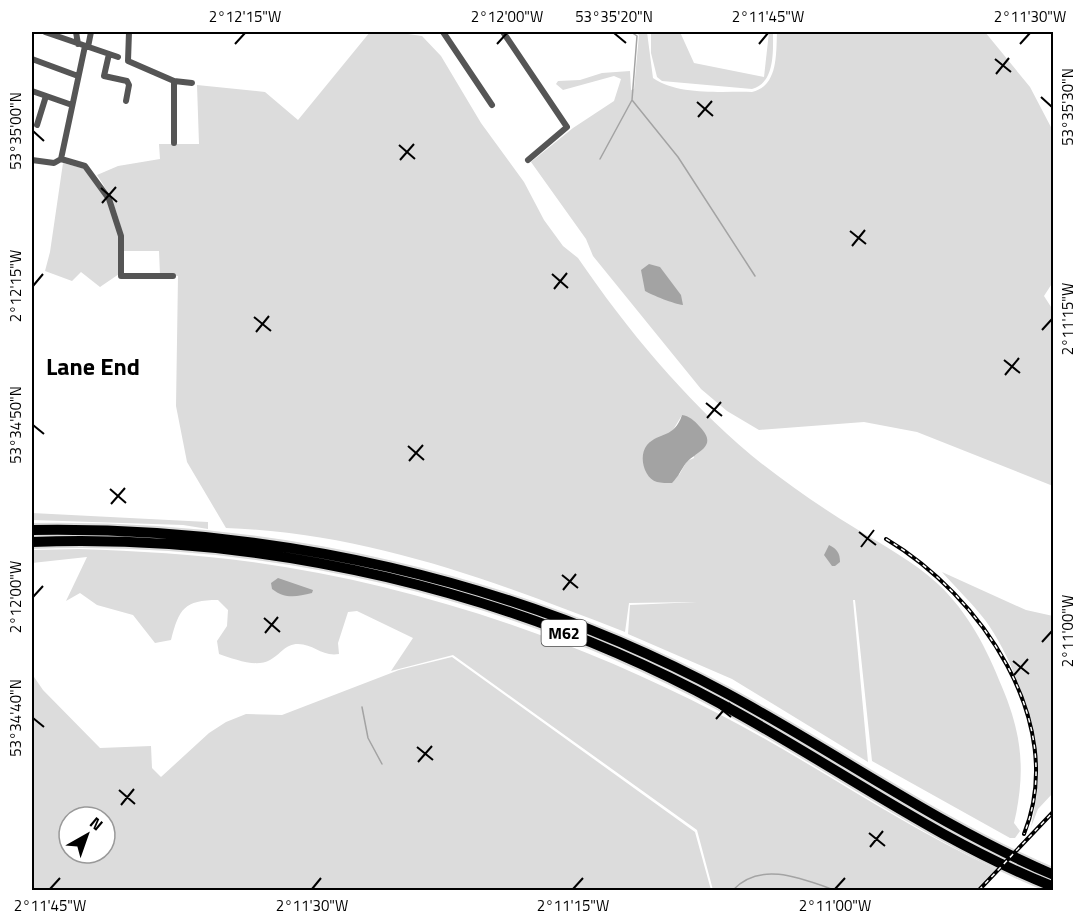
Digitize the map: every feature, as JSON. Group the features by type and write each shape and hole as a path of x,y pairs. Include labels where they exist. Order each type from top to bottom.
{"highway":[{"name":"M62","path":"32,530 181,534 297,549 412,573 514,602 613,640 715,687 770,717 916,806 1053,875"},
{"name":"M62","path":"32,542 178,546 286,559 411,584 511,614 610,651 719,702 911,818 978,854 1053,887"}],"street":[{"path":"45,32 118,57"},
{"path":"76,32 78,44"},
{"path":"62,159 78,76 91,32"},
{"path":"129,32 128,61 174,81 192,83"},
{"path":"443,32 492,105"},
{"path":"503,32 567,127 528,160"},
{"path":"109,54 104,76 127,81 129,85 126,100"},
{"path":"32,59 78,76"},
{"path":"174,81 174,143"},
{"path":"32,91 72,105"},
{"path":"37,125 46,96"},
{"path":"32,160 54,163 62,159 85,166 110,198 121,236 121,276 173,276"}],"shaded area":[{"path":"370,32 394,32 422,36 441,56 481,123 524,182 544,220 563,246 578,258 617,312 680,387 726,433 763,465 842,520 919,568 938,584 959,607 976,632 990,659 1009,704 1018,737 1021,770 1014,823 1020,831 1015,838 1010,838 872,761 855,600 853,600 868,762 732,679 628,634 630,605 697,602 629,603 625,632 479,578 430,563 330,539 226,528 187,462 176,406 178,276 160,275 159,251 124,251 122,231 116,211 97,175 118,166 160,159 159,144 199,144 197,85 265,92 298,120","holes":["682,415 688,419 694,458 687,461 679,475 657,439 670,435"]},
{"path":"635,32 647,32 653,78 663,84 688,90 752,92 760,89 771,76 776,60 777,32 985,32 1030,87 1053,131 1053,282 1044,296 1053,310 1053,486 917,432 864,422 759,430 727,411 701,389 593,256 586,239 531,162 573,128 614,101 621,79 614,76 563,90 556,84 558,81 580,80 602,73 630,71 631,90 634,89 639,35"},
{"path":"651,32 680,32 694,63 764,77 769,32 773,32 769,74 760,86 752,89 662,81 657,77 651,53"},
{"path":"63,163 85,169 103,191 120,235 119,274 100,287 81,272 72,281 45,271 50,252"},
{"path":"649,264 660,267 681,295 683,305 645,291 641,270"},
{"path":"682,415 687,416 700,427 705,434 707,444 686,463 672,483 652,480 644,466 644,450 652,441 675,428"},
{"path":"32,513 208,522 208,529 183,525 32,520"},
{"path":"829,545 836,550 839,556 840,562 835,566 832,566 824,555"},
{"path":"79,549 209,557 312,572 372,584 431,600 548,638 605,660 715,712 924,832 996,869 976,890 713,890 697,830 453,655 391,671 413,638 357,611 348,612 338,643 339,654 328,654 309,646 294,644 286,647 270,660 258,663 245,662 219,654 217,641 227,626 228,610 218,600 190,604 180,614 171,640 155,643 133,615 97,605 80,593 66,601 87,557 32,563 32,550"},
{"path":"942,572 1026,610 1053,616 1053,793 1038,809 1031,827 1038,767 1027,710 1013,670 995,635 980,614"},
{"path":"278,578 313,590 312,593 296,596 281,594 272,589 271,583"},
{"path":"452,657 695,832 711,890 32,890 32,674 43,690 100,748 151,746 152,768 161,777 209,733 226,722 246,714 282,715 399,670"}],"waterway":[{"path":"631,32 637,36 632,100 678,157 755,276"},
{"path":"600,159 632,100"},
{"path":"362,707 368,738 382,764"},
{"path":"733,890 744,881 768,874 795,877 834,890"}],"railway":[{"path":"886,539 921,563 954,593 983,627 1007,666 1025,706 1035,749 1035,791 1024,834"},
{"path":"979,890 1054,811"}],"district":[{"name":"Lane End","path":"93,367"}]}
